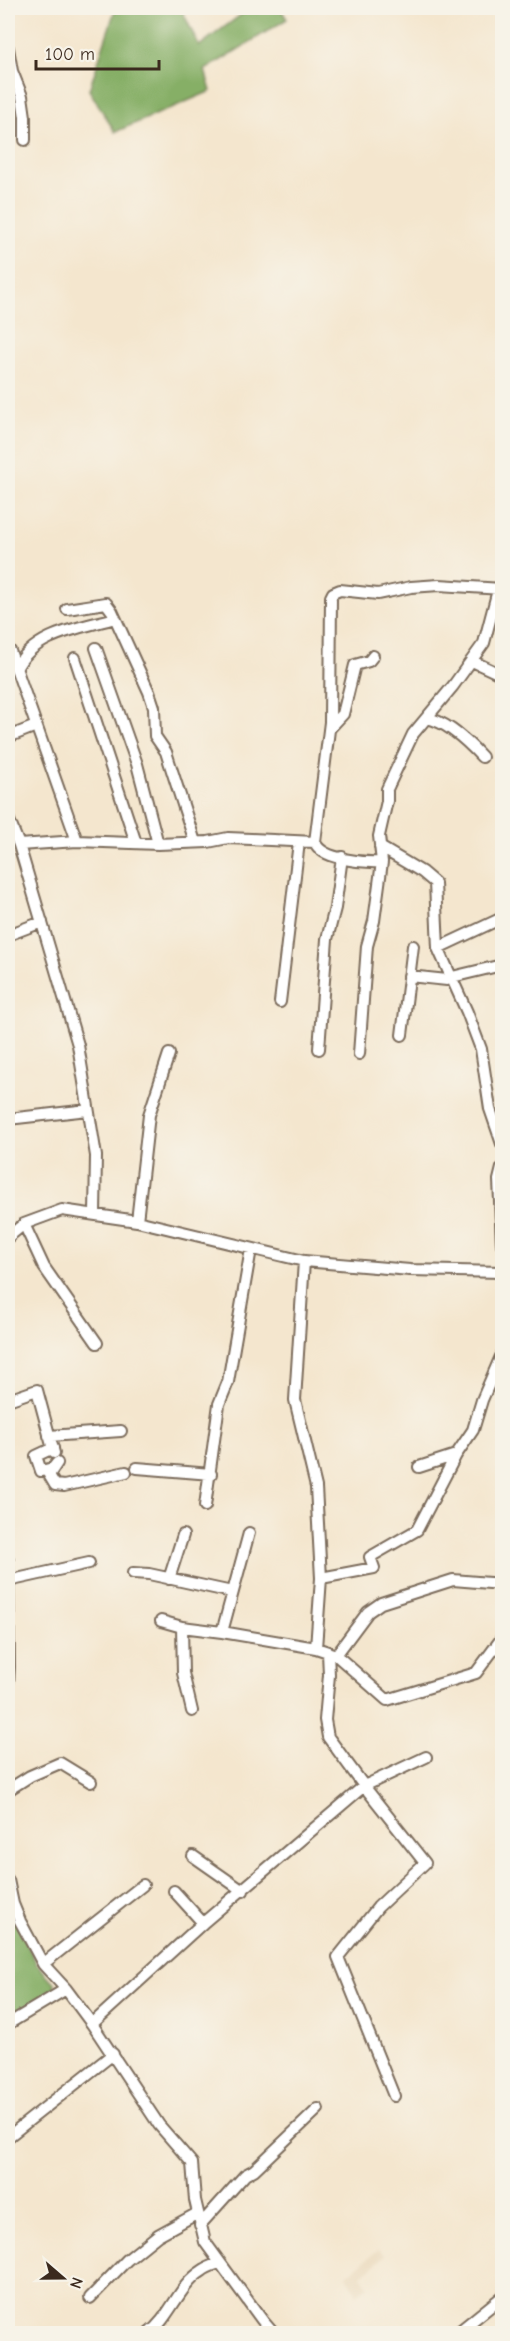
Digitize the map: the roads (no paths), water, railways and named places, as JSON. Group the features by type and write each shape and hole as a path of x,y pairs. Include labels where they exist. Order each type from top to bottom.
{"street":[{"path":"8,48 12,71 22,96 25,140"},
{"path":"359,1054 367,946 374,921 382,862 381,822 387,801 387,789 413,734 453,686 484,643 500,590 439,585 411,587 378,594 339,590 331,597 330,728 315,842 322,852 342,858 362,863 382,862"},
{"path":"67,609 106,603 116,618 149,692 154,707 155,736 166,752 195,842"},
{"path":"16,669 22,656 51,635 116,618"},
{"path":"96,648 137,764 158,844"},
{"path":"8,652 10,651 76,841"},
{"path":"330,728 343,714 355,665 369,661 373,656"},
{"path":"75,658 136,843"},
{"path":"472,661 502,675"},
{"path":"427,718 444,725 472,746 482,757"},
{"path":"8,738 36,726"},
{"path":"8,819 19,845 78,1045 96,1156 95,1214"},
{"path":"19,845 76,841 158,844 228,838 315,842"},
{"path":"280,1002 299,842"},
{"path":"380,847 422,872 435,883 438,948 481,1048 490,1109 502,1144"},
{"path":"319,1049 327,939 335,908 342,858"},
{"path":"438,948 502,918"},
{"path":"8,935 42,922"},
{"path":"490,925 502,931"},
{"path":"402,1035 413,946"},
{"path":"8,962 8,967"},
{"path":"409,976 447,980 502,965"},
{"path":"137,1221 149,1114 169,1054"},
{"path":"8,1119 88,1110"},
{"path":"502,1168 499,1180 502,1245"},
{"path":"8,1237 24,1224 62,1210 137,1221 304,1261 410,1270 502,1272"},
{"path":"24,1224 44,1267 97,1343"},
{"path":"205,1506 219,1404 228,1382 251,1249"},
{"path":"304,1261 295,1400 316,1486 321,1578 316,1648"},
{"path":"321,1578 374,1568 370,1557 417,1530 456,1455 473,1430 482,1400 502,1354"},
{"path":"8,1400 36,1390 58,1467"},
{"path":"49,1436 121,1431"},
{"path":"53,1448 36,1456 41,1471 58,1467"},
{"path":"419,1467 456,1455"},
{"path":"58,1467 49,1475 54,1485 64,1486 131,1470 211,1474"},
{"path":"222,1632 249,1533"},
{"path":"169,1579 183,1535"},
{"path":"8,1560 8,1685"},
{"path":"8,1581 89,1563"},
{"path":"133,1573 149,1574 232,1592"},
{"path":"394,2096 338,1957 378,1907 425,1863 328,1737 325,1720 332,1654 368,1612 381,1603 453,1580 502,1584"},
{"path":"161,1621 182,1627 316,1648 332,1654 387,1700 476,1673 502,1638"},
{"path":"182,1627 183,1673 192,1711"},
{"path":"92,2024 300,1838 364,1786 426,1757"},
{"path":"8,1790 30,1776 60,1763 90,1782"},
{"path":"193,1856 243,1891"},
{"path":"8,1880 9,1898 43,1964 66,1989 113,2054 149,2111 192,2163 198,2213 205,2242 274,2334"},
{"path":"43,1964 143,1884"},
{"path":"174,1891 203,1923"},
{"path":"8,2024 66,1989"},
{"path":"8,2137 113,2054"},
{"path":"200,2225 245,2175 254,2170 318,2109"},
{"path":"90,2298 127,2260 158,2235 198,2213"},
{"path":"148,2334 164,2319 191,2280 201,2271 219,2262"},
{"path":"456,2334 502,2297"}]}
